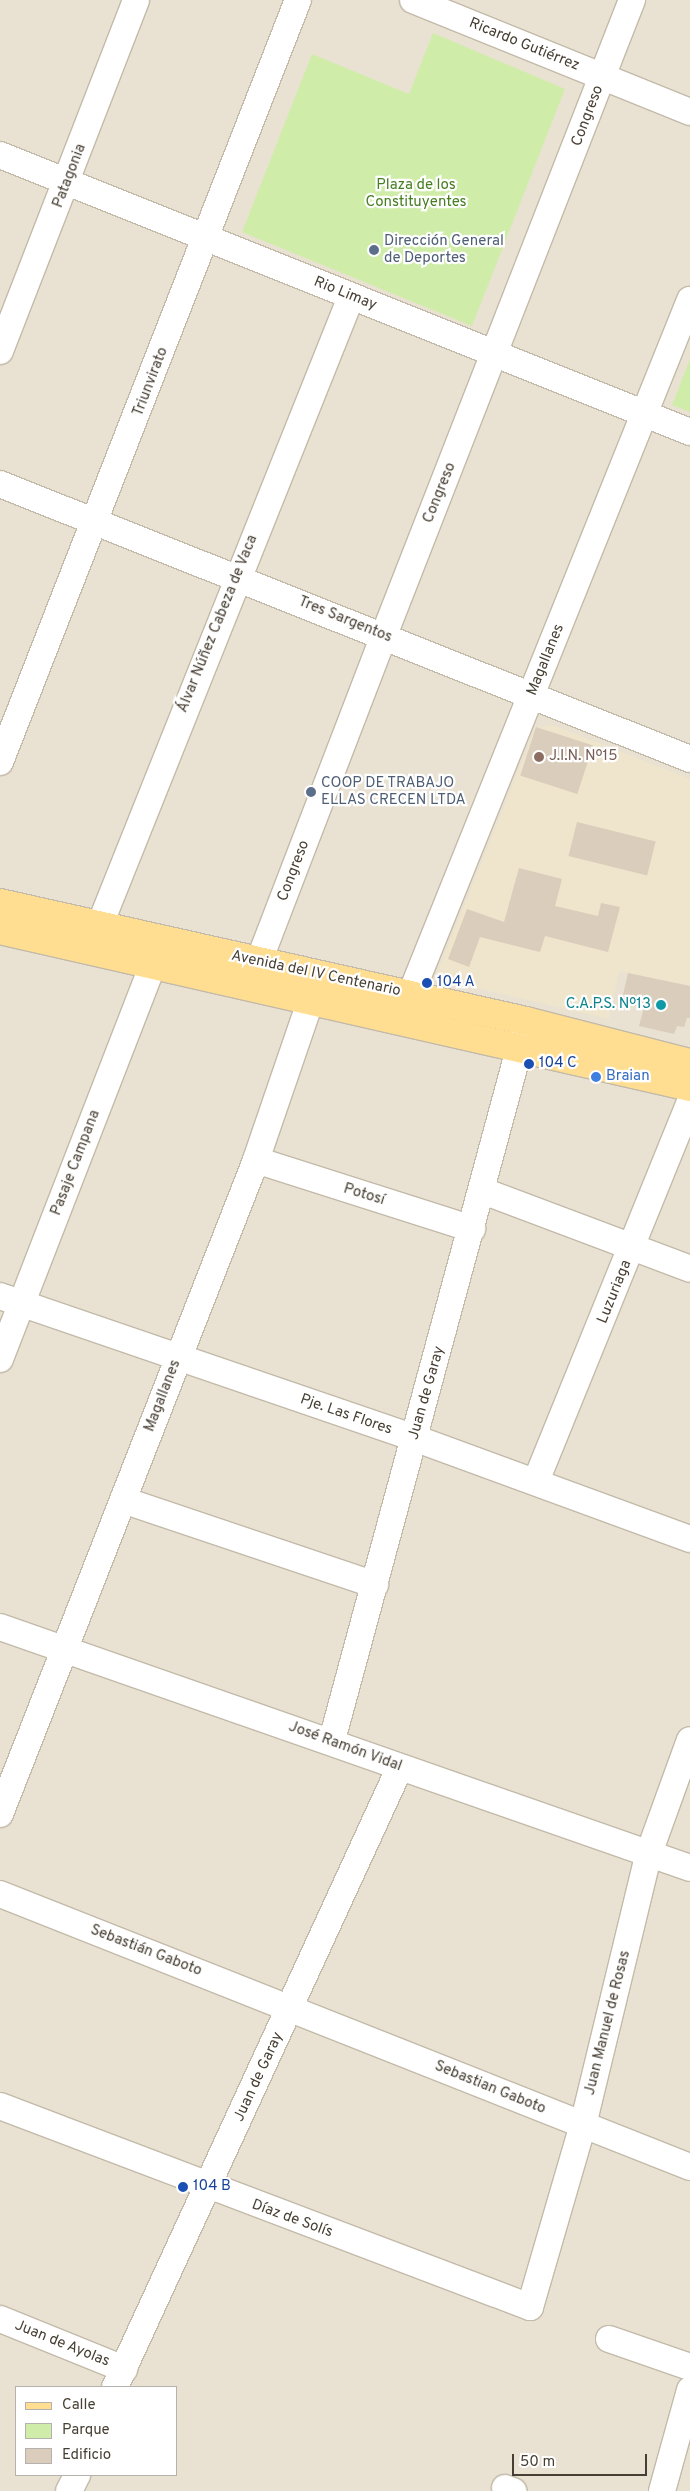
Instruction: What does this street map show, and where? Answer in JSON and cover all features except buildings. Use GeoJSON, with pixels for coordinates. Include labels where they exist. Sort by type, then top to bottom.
{"type":"FeatureCollection","features":[{"type":"Feature","properties":{"kind":"main road","name":"Avenida del IV Centenario"},"geometry":{"type":"LineString","coordinates":[[0,903],[259,962],[316,987],[523,1033],[690,1063]]}},
{"type":"Feature","properties":{"kind":"main road","name":"Avenida del IV Centenario"},"geometry":{"type":"LineString","coordinates":[[0,930],[152,968],[254,988],[316,987]]}},
{"type":"Feature","properties":{"kind":"main road","name":"Avenida del IV Centenario"},"geometry":{"type":"LineString","coordinates":[[523,1033],[690,1087]]}},
{"type":"Feature","properties":{"kind":"street","name":"Patagonia"},"geometry":{"type":"LineString","coordinates":[[0,350],[68,181],[136,0]]}},
{"type":"Feature","properties":{"kind":"street","name":"Triunvirato"},"geometry":{"type":"LineString","coordinates":[[0,762],[97,521],[298,0]]}},
{"type":"Feature","properties":{"kind":"street","name":"Ricardo Gutiérrez"},"geometry":{"type":"LineString","coordinates":[[413,0],[456,8],[603,77],[690,112]]}},
{"type":"Feature","properties":{"kind":"street","name":"Congreso"},"geometry":{"type":"LineString","coordinates":[[254,988],[259,962],[384,635],[496,353],[632,0]]}},
{"type":"Feature","properties":{"kind":"street","name":"Rio Limay"},"geometry":{"type":"LineString","coordinates":[[0,155],[208,236],[351,297],[496,353],[690,432]]}},
{"type":"Feature","properties":{"kind":"street","name":"Álvar Núñez Cabeza de Vaca"},"geometry":{"type":"LineString","coordinates":[[96,955],[99,927],[237,577],[351,297]]}},
{"type":"Feature","properties":{"kind":"street","name":"Magallanes"},"geometry":{"type":"LineString","coordinates":[[406,1007],[690,300]]}},
{"type":"Feature","properties":{"kind":"street","name":"Tres Sargentos"},"geometry":{"type":"LineString","coordinates":[[0,484],[384,635],[690,759]]}},
{"type":"Feature","properties":{"kind":"street","name":"Pasaje Campana"},"geometry":{"type":"LineString","coordinates":[[0,1359],[11,1299],[152,968]]}},
{"type":"Feature","properties":{"kind":"street","name":"Magallanes"},"geometry":{"type":"LineString","coordinates":[[0,1814],[62,1650],[256,1160],[316,987]]}},
{"type":"Feature","properties":{"kind":"street","name":"Juan de Garay"},"geometry":{"type":"LineString","coordinates":[[332,1740],[483,1191],[523,1033]]}},
{"type":"Feature","properties":{"kind":"street","name":"Luzuriaga"},"geometry":{"type":"LineString","coordinates":[[536,1481],[633,1248],[690,1101]]}},
{"type":"Feature","properties":{"kind":"street","name":"Potosí"},"geometry":{"type":"LineString","coordinates":[[256,1160],[472,1229]]}},
{"type":"Feature","properties":{"kind":"street"},"geometry":{"type":"LineString","coordinates":[[483,1191],[690,1270]]}},
{"type":"Feature","properties":{"kind":"street","name":"Pje. Las Flores"},"geometry":{"type":"LineString","coordinates":[[11,1299],[536,1481],[690,1539]]}},
{"type":"Feature","properties":{"kind":"street"},"geometry":{"type":"LineString","coordinates":[[123,1500],[375,1585]]}},
{"type":"Feature","properties":{"kind":"street","name":"José Ramón Vidal"},"geometry":{"type":"LineString","coordinates":[[0,1627],[62,1650],[332,1740],[400,1767],[690,1868]]}},
{"type":"Feature","properties":{"kind":"street","name":"Juan Manuel de Rosas"},"geometry":{"type":"LineString","coordinates":[[530,2307],[583,2125],[649,1854],[690,1740]]}},
{"type":"Feature","properties":{"kind":"street","name":"Juan de Garay"},"geometry":{"type":"LineString","coordinates":[[119,2378],[291,2008],[400,1767]]}},
{"type":"Feature","properties":{"kind":"street","name":"Sebastián Gaboto"},"geometry":{"type":"LineString","coordinates":[[0,1894],[291,2008]]}},
{"type":"Feature","properties":{"kind":"street","name":"Sebastian Gaboto"},"geometry":{"type":"LineString","coordinates":[[291,2008],[690,2167]]}},
{"type":"Feature","properties":{"kind":"street","name":"Díaz de Solís"},"geometry":{"type":"LineString","coordinates":[[0,2106],[208,2187],[530,2307]]}},
{"type":"Feature","properties":{"kind":"street","name":"Juan de Ayolas"},"geometry":{"type":"LineString","coordinates":[[0,2319],[119,2378]]}},
{"type":"Feature","properties":{"kind":"street"},"geometry":{"type":"LineString","coordinates":[[609,2339],[690,2367]]}},
{"type":"Feature","properties":{"kind":"street"},"geometry":{"type":"LineString","coordinates":[[662,2491],[690,2390]]}},
{"type":"Feature","properties":{"kind":"street"},"geometry":{"type":"LineString","coordinates":[[70,2491],[77,2476]]}},
{"type":"Feature","properties":{"kind":"shaded area"},"geometry":{"type":"Polygon","coordinates":[[[0,0],[690,0],[690,2491],[0,2491],[0,0]]]}},
{"type":"Feature","properties":{"kind":"shaded area"},"geometry":{"type":"Polygon","coordinates":[[[553,725],[690,779],[690,986],[619,971],[609,1019],[446,981],[437,973],[536,727],[553,725]]]}},
{"type":"Feature","properties":{"kind":"green space","name":"Plaza de los Constituyentes"},"geometry":{"type":"Polygon","coordinates":[[[433,33],[565,89],[472,326],[242,232],[312,54],[409,94],[433,33]]]}},
{"type":"Feature","properties":{"kind":"green space"},"geometry":{"type":"Polygon","coordinates":[[[690,359],[690,412],[672,405],[690,359]]]}},
{"type":"Feature","properties":{"kind":"place","name":"Dirección General de Deportes"},"geometry":{"type":"Point","coordinates":[374,250]}},
{"type":"Feature","properties":{"kind":"place","name":"J.I.N. Nº15"},"geometry":{"type":"Point","coordinates":[539,757]}},
{"type":"Feature","properties":{"kind":"place","name":"COOP DE TRABAJO ELLAS CRECEN LTDA"},"geometry":{"type":"Point","coordinates":[311,792]}},
{"type":"Feature","properties":{"kind":"place","name":"104 A"},"geometry":{"type":"Point","coordinates":[427,983]}},
{"type":"Feature","properties":{"kind":"place","name":"C.A.P.S. Nº13"},"geometry":{"type":"Point","coordinates":[661,1005]}},
{"type":"Feature","properties":{"kind":"place","name":"104 C"},"geometry":{"type":"Point","coordinates":[529,1064]}},
{"type":"Feature","properties":{"kind":"place","name":"Braian"},"geometry":{"type":"Point","coordinates":[596,1077]}},
{"type":"Feature","properties":{"kind":"place","name":"104 B"},"geometry":{"type":"Point","coordinates":[183,2187]}}]}
